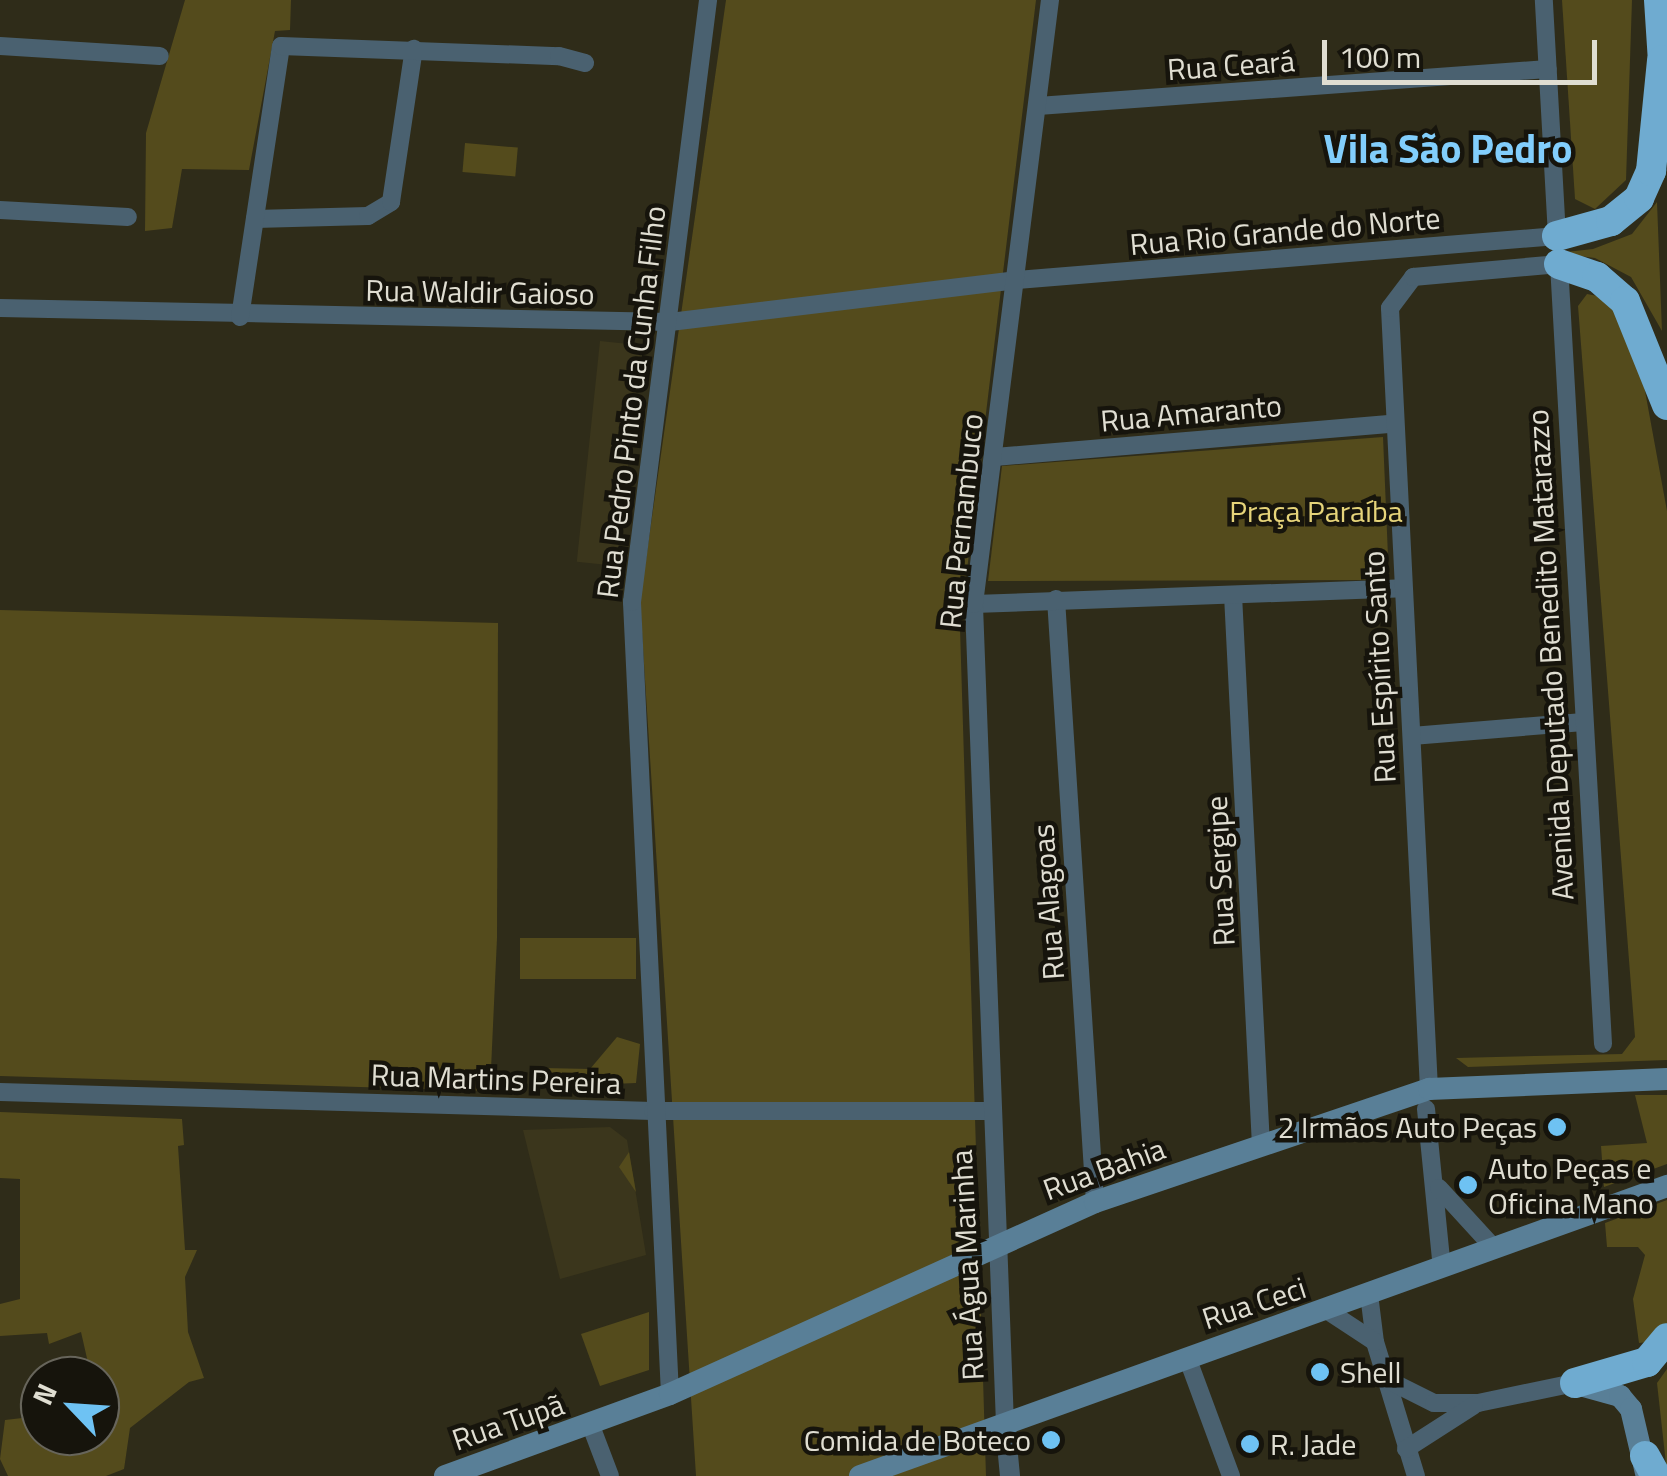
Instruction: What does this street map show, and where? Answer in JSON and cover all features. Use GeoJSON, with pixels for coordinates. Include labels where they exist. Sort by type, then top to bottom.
{"type":"FeatureCollection","features":[{"type":"Feature","properties":{"kind":"highway"},"geometry":{"type":"LineString","coordinates":[[1659,0],[1667,125]]}},
{"type":"Feature","properties":{"kind":"highway"},"geometry":{"type":"LineString","coordinates":[[1662,61],[1651,170],[1638,198],[1611,221],[1558,250],[1625,301],[1645,336],[1667,405]]}},
{"type":"Feature","properties":{"kind":"highway"},"geometry":{"type":"LineString","coordinates":[[1575,1383],[1646,1362],[1667,1338]]}},
{"type":"Feature","properties":{"kind":"main road","name":"Rua Bahia"},"geometry":{"type":"LineString","coordinates":[[591,1426],[670,1394],[994,1242],[1260,1145],[1427,1099],[1667,1079]]}},
{"type":"Feature","properties":{"kind":"main road","name":"Rua Ceci"},"geometry":{"type":"LineString","coordinates":[[860,1476],[1667,1186]]}},
{"type":"Feature","properties":{"kind":"main road"},"geometry":{"type":"LineString","coordinates":[[1575,1383],[1620,1396],[1638,1426],[1649,1469]]}},
{"type":"Feature","properties":{"kind":"main road","name":"Rua Tupã"},"geometry":{"type":"LineString","coordinates":[[445,1476],[591,1426]]}},
{"type":"Feature","properties":{"kind":"street","name":"Rua Pedro Pinto da Cunha Filho"},"geometry":{"type":"LineString","coordinates":[[670,1394],[653,1112],[632,602],[708,0]]}},
{"type":"Feature","properties":{"kind":"street","name":"Rua Pernambuco"},"geometry":{"type":"LineString","coordinates":[[990,1110],[974,604],[1050,0]]}},
{"type":"Feature","properties":{"kind":"street","name":"Avenida Deputado Benedito Matarazzo"},"geometry":{"type":"LineString","coordinates":[[1544,0],[1603,1044]]}},
{"type":"Feature","properties":{"kind":"street"},"geometry":{"type":"LineString","coordinates":[[0,46],[160,56]]}},
{"type":"Feature","properties":{"kind":"street"},"geometry":{"type":"LineString","coordinates":[[240,317],[280,46],[414,49],[585,63]]}},
{"type":"Feature","properties":{"kind":"street"},"geometry":{"type":"LineString","coordinates":[[255,219],[368,216],[391,202],[414,49]]}},
{"type":"Feature","properties":{"kind":"street","name":"Rua Ceará"},"geometry":{"type":"LineString","coordinates":[[1038,106],[1548,69]]}},
{"type":"Feature","properties":{"kind":"street"},"geometry":{"type":"LineString","coordinates":[[0,210],[128,216]]}},
{"type":"Feature","properties":{"kind":"street","name":"Rua Rio Grande do Norte"},"geometry":{"type":"LineString","coordinates":[[1017,280],[1558,250]]}},
{"type":"Feature","properties":{"kind":"street","name":"Rua Espírito Santo"},"geometry":{"type":"LineString","coordinates":[[1442,1268],[1438,1188],[1427,1099],[1412,736],[1392,424],[1390,308],[1398,288],[1413,277],[1558,250]]}},
{"type":"Feature","properties":{"kind":"street","name":"Rua Waldir Gaioso"},"geometry":{"type":"LineString","coordinates":[[0,308],[240,317],[670,322],[1017,280]]}},
{"type":"Feature","properties":{"kind":"street","name":"Rua Amaranto"},"geometry":{"type":"LineString","coordinates":[[995,457],[1392,424]]}},
{"type":"Feature","properties":{"kind":"street"},"geometry":{"type":"LineString","coordinates":[[974,604],[1403,588]]}},
{"type":"Feature","properties":{"kind":"street","name":"Rua Sergipe"},"geometry":{"type":"LineString","coordinates":[[1234,595],[1260,1145]]}},
{"type":"Feature","properties":{"kind":"street","name":"Rua Alagoas"},"geometry":{"type":"LineString","coordinates":[[1056,599],[1095,1202]]}},
{"type":"Feature","properties":{"kind":"street"},"geometry":{"type":"LineString","coordinates":[[1412,736],[1583,722]]}},
{"type":"Feature","properties":{"kind":"street","name":"Rua Martins Pereira"},"geometry":{"type":"LineString","coordinates":[[0,1092],[653,1112],[990,1110]]}},
{"type":"Feature","properties":{"kind":"street","name":"Rua Água Marinha"},"geometry":{"type":"LineString","coordinates":[[990,1110],[994,1242],[1010,1476]]}},
{"type":"Feature","properties":{"kind":"street"},"geometry":{"type":"LineString","coordinates":[[1438,1188],[1494,1248]]}},
{"type":"Feature","properties":{"kind":"street"},"geometry":{"type":"LineString","coordinates":[[1369,1294],[1376,1342],[1416,1476]]}},
{"type":"Feature","properties":{"kind":"street"},"geometry":{"type":"LineString","coordinates":[[1328,1310],[1376,1342]]}},
{"type":"Feature","properties":{"kind":"street"},"geometry":{"type":"LineString","coordinates":[[1187,1357],[1231,1476]]}},
{"type":"Feature","properties":{"kind":"street"},"geometry":{"type":"LineString","coordinates":[[1388,1380],[1434,1403],[1478,1403],[1575,1383]]}},
{"type":"Feature","properties":{"kind":"street"},"geometry":{"type":"LineString","coordinates":[[1406,1448],[1478,1403]]}},
{"type":"Feature","properties":{"kind":"street"},"geometry":{"type":"LineString","coordinates":[[591,1426],[610,1476]]}},
{"type":"Feature","properties":{"kind":"shaded area"},"geometry":{"type":"Polygon","coordinates":[[[600,341],[641,345],[618,566],[577,562],[600,341]]]}},
{"type":"Feature","properties":{"kind":"shaded area"},"geometry":{"type":"Polygon","coordinates":[[[610,1127],[627,1140],[646,1255],[560,1279],[523,1130],[610,1127]]]}},
{"type":"Feature","properties":{"kind":"green space"},"geometry":{"type":"Polygon","coordinates":[[[185,0],[291,0],[290,30],[275,31],[249,170],[182,169],[172,228],[145,231],[146,133],[185,0]]]}},
{"type":"Feature","properties":{"kind":"green space"},"geometry":{"type":"Polygon","coordinates":[[[726,0],[1036,0],[960,628],[986,1476],[696,1476],[640,601],[726,0]]]}},
{"type":"Feature","properties":{"kind":"green space"},"geometry":{"type":"Polygon","coordinates":[[[1562,0],[1632,0],[1626,180],[1595,209],[1575,199],[1562,0]]]}},
{"type":"Feature","properties":{"kind":"green space"},"geometry":{"type":"Polygon","coordinates":[[[465,143],[518,148],[515,177],[462,172],[465,143]]]}},
{"type":"Feature","properties":{"kind":"green space"},"geometry":{"type":"Polygon","coordinates":[[[1657,202],[1662,331],[1631,277],[1595,258],[1557,253],[1593,249],[1632,234],[1657,202]]]}},
{"type":"Feature","properties":{"kind":"green space"},"geometry":{"type":"Polygon","coordinates":[[[1587,294],[1603,297],[1620,319],[1643,380],[1667,511],[1667,1060],[1468,1067],[1456,1058],[1622,1054],[1635,1037],[1578,306],[1587,294]]]}},
{"type":"Feature","properties":{"kind":"green space","name":"Praça Paraíba"},"geometry":{"type":"Polygon","coordinates":[[[1383,437],[1389,580],[988,581],[1002,466],[1383,437]]]}},
{"type":"Feature","properties":{"kind":"green space"},"geometry":{"type":"Polygon","coordinates":[[[0,610],[498,623],[497,938],[490,1091],[0,1076],[0,610]]]}},
{"type":"Feature","properties":{"kind":"green space"},"geometry":{"type":"Polygon","coordinates":[[[520,938],[636,938],[636,979],[520,979],[520,938]]]}},
{"type":"Feature","properties":{"kind":"green space"},"geometry":{"type":"Polygon","coordinates":[[[617,1037],[640,1044],[636,1083],[540,1087],[534,1081],[543,1068],[590,1069],[617,1037]]]}},
{"type":"Feature","properties":{"kind":"green space"},"geometry":{"type":"Polygon","coordinates":[[[1635,1095],[1667,1095],[1667,1164],[1604,1187],[1601,1146],[1647,1143],[1635,1095]]]}},
{"type":"Feature","properties":{"kind":"green space"},"geometry":{"type":"Polygon","coordinates":[[[0,1112],[182,1119],[184,1145],[178,1146],[185,1250],[197,1250],[185,1277],[188,1332],[204,1378],[189,1382],[130,1428],[124,1469],[106,1476],[8,1476],[0,1459],[5,1420],[20,1418],[20,1456],[120,1456],[120,1356],[86,1356],[81,1332],[49,1344],[47,1333],[0,1336],[0,1304],[20,1299],[20,1179],[0,1178],[0,1112]]]}},
{"type":"Feature","properties":{"kind":"green space"},"geometry":{"type":"Polygon","coordinates":[[[629,1152],[636,1192],[619,1167],[629,1152]]]}},
{"type":"Feature","properties":{"kind":"green space"},"geometry":{"type":"Polygon","coordinates":[[[1667,1200],[1667,1328],[1656,1341],[1639,1343],[1633,1299],[1645,1255],[1638,1247],[1607,1247],[1605,1223],[1667,1200]]]}},
{"type":"Feature","properties":{"kind":"green space"},"geometry":{"type":"Polygon","coordinates":[[[649,1312],[649,1370],[600,1386],[581,1334],[649,1312]]]}},
{"type":"Feature","properties":{"kind":"green space"},"geometry":{"type":"Polygon","coordinates":[[[1667,1369],[1667,1473],[1657,1383],[1667,1369]]]}},
{"type":"Feature","properties":{"kind":"place","name":"2 Irmãos Auto Peças"},"geometry":{"type":"Point","coordinates":[1557,1127]}},
{"type":"Feature","properties":{"kind":"place","name":"Auto Peças e Oficina Mano"},"geometry":{"type":"Point","coordinates":[1468,1185]}},
{"type":"Feature","properties":{"kind":"place","name":"Shell"},"geometry":{"type":"Point","coordinates":[1320,1372]}},
{"type":"Feature","properties":{"kind":"place","name":"Comida de Boteco"},"geometry":{"type":"Point","coordinates":[1051,1440]}},
{"type":"Feature","properties":{"kind":"place","name":"R. Jade"},"geometry":{"type":"Point","coordinates":[1250,1444]}},
{"type":"Feature","properties":{"kind":"district","name":"Vila São Pedro"},"geometry":{"type":"Point","coordinates":[1448,149]}}]}
